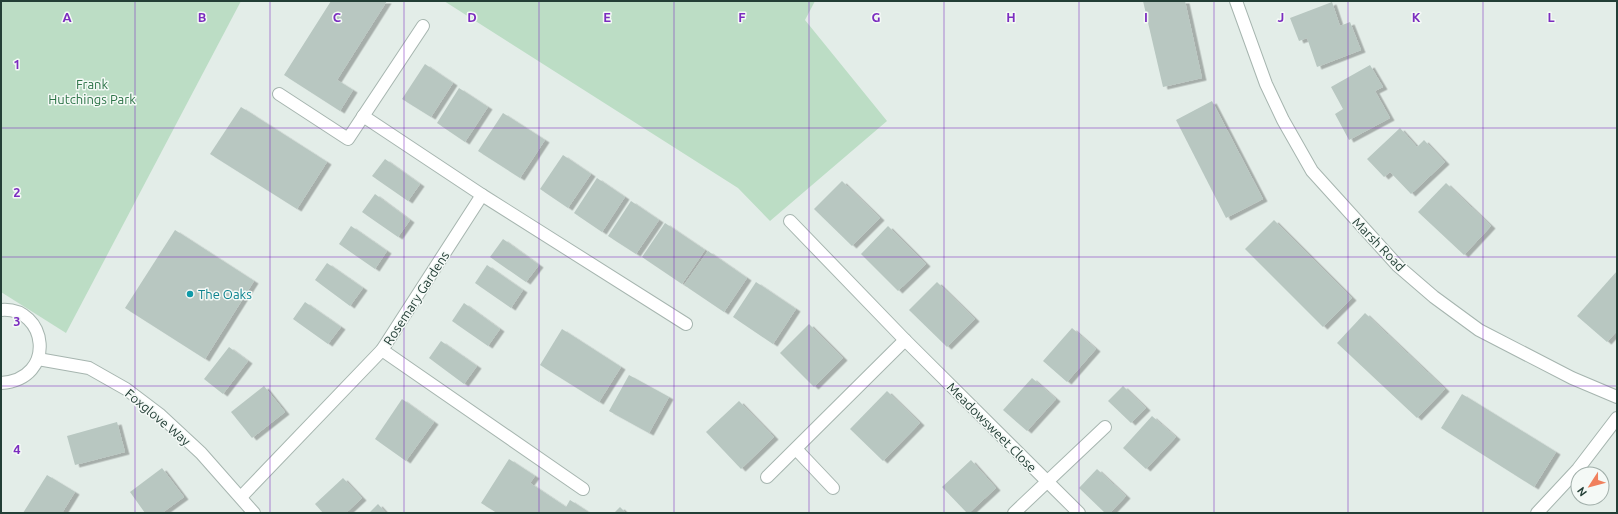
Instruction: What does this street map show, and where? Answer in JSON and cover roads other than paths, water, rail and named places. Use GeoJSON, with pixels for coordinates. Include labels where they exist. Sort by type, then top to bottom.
{"type":"FeatureCollection","features":[{"type":"Feature","properties":{"kind":"street","name":"Marsh Road"},"geometry":{"type":"LineString","coordinates":[[1236,1],[1266,84],[1283,120],[1312,171],[1398,266],[1434,297],[1478,330],[1565,374],[1617,397]]}},
{"type":"Feature","properties":{"kind":"street"},"geometry":{"type":"LineString","coordinates":[[279,94],[348,139],[423,26]]}},
{"type":"Feature","properties":{"kind":"street"},"geometry":{"type":"LineString","coordinates":[[363,116],[482,195],[686,324]]}},
{"type":"Feature","properties":{"kind":"street","name":"Rosemary Gardens"},"geometry":{"type":"LineString","coordinates":[[241,497],[382,350],[482,195]]}},
{"type":"Feature","properties":{"kind":"street","name":"Meadowsweet Close"},"geometry":{"type":"LineString","coordinates":[[790,221],[905,340],[1079,513]]}},
{"type":"Feature","properties":{"kind":"street"},"geometry":{"type":"LineString","coordinates":[[1,310],[17,312],[27,319],[34,326],[38,334],[40,346],[38,359],[32,370],[24,377],[13,382],[1,383],[1,389]]}},
{"type":"Feature","properties":{"kind":"street"},"geometry":{"type":"LineString","coordinates":[[767,477],[905,340]]}},
{"type":"Feature","properties":{"kind":"street"},"geometry":{"type":"LineString","coordinates":[[382,350],[583,489]]}},
{"type":"Feature","properties":{"kind":"street","name":"Foxglove Way"},"geometry":{"type":"LineString","coordinates":[[38,359],[89,368],[126,389],[159,414],[201,454],[254,513]]}},
{"type":"Feature","properties":{"kind":"street"},"geometry":{"type":"LineString","coordinates":[[1537,513],[1578,469],[1617,418]]}},
{"type":"Feature","properties":{"kind":"street"},"geometry":{"type":"LineString","coordinates":[[1014,513],[1105,428]]}},
{"type":"Feature","properties":{"kind":"street"},"geometry":{"type":"LineString","coordinates":[[796,449],[833,488]]}},
{"type":"Feature","properties":{"kind":"place","name":"The Oaks"},"geometry":{"type":"Point","coordinates":[190,294]}},
{"type":"Feature","properties":{"kind":"park label","name":"Frank Hutchings Park"},"geometry":{"type":"Point","coordinates":[92,92]}}]}
